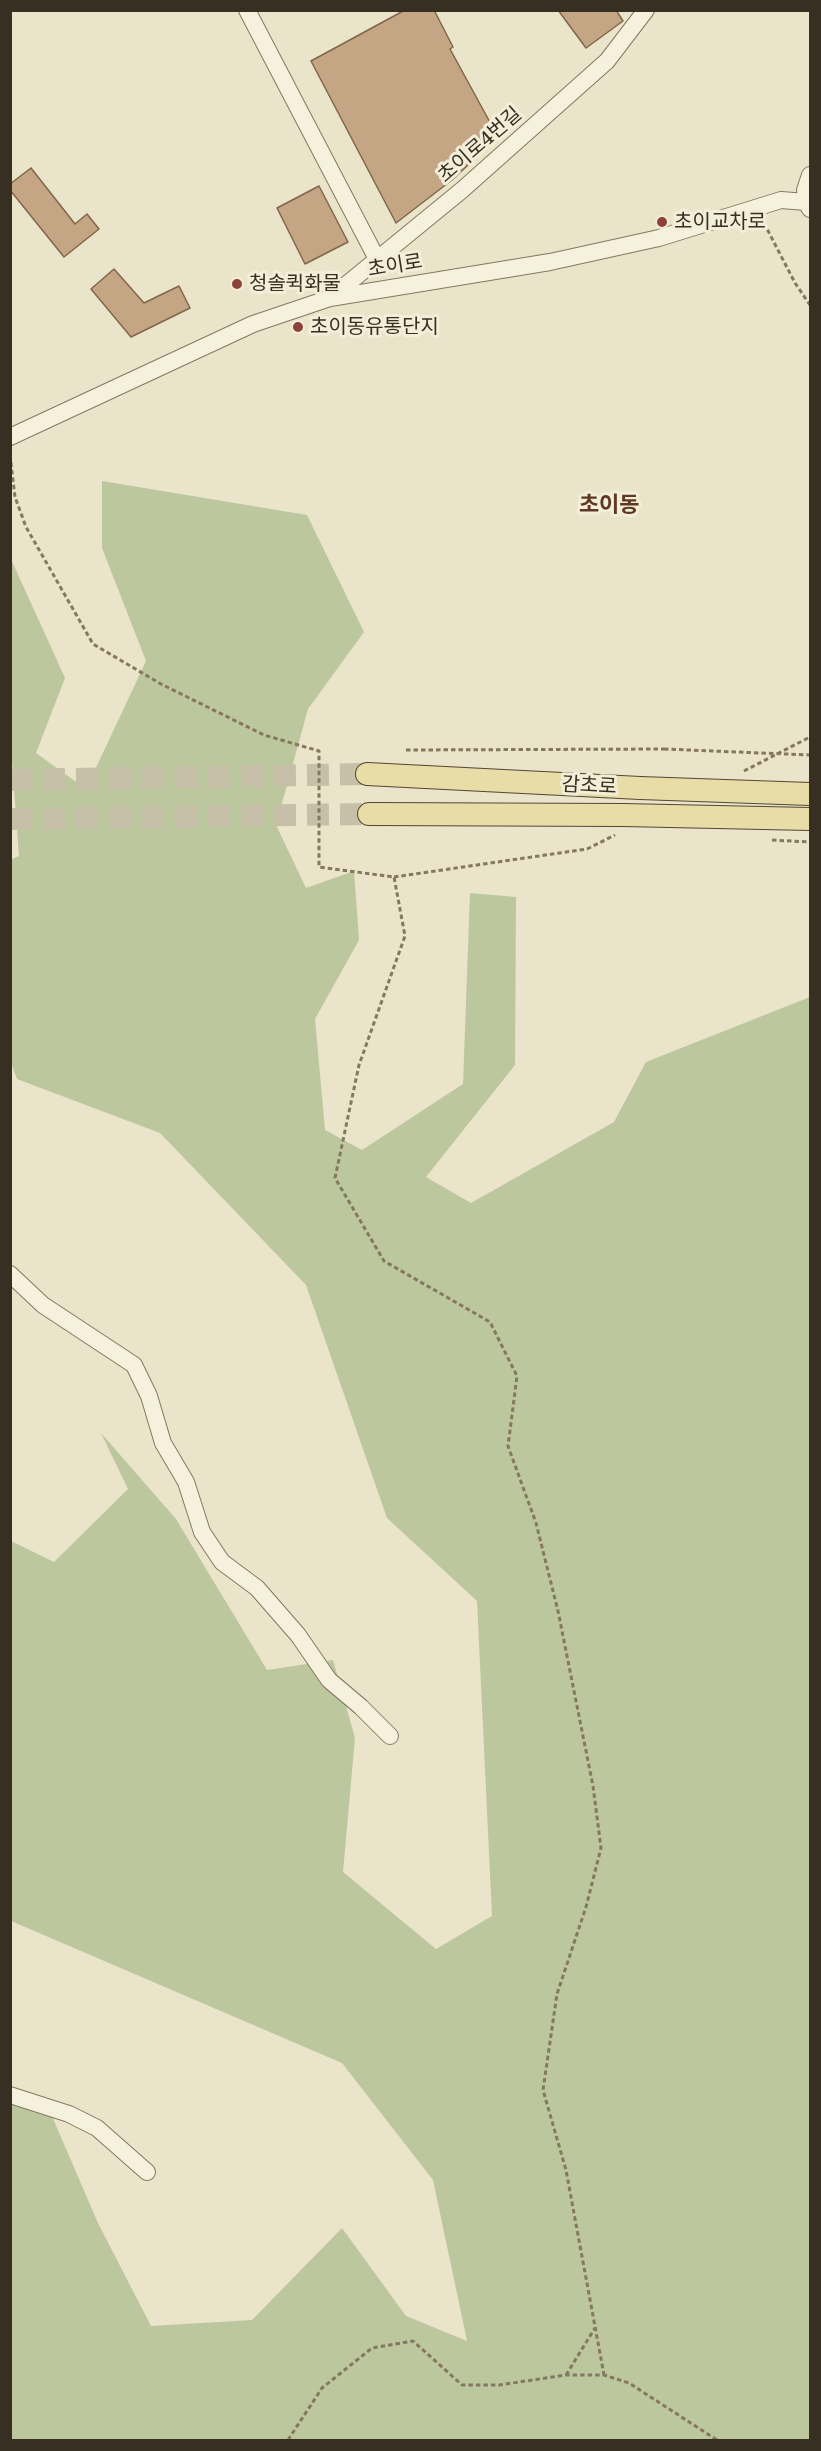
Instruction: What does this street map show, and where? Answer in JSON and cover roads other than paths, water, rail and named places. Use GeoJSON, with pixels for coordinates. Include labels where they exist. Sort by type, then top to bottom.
{"type":"FeatureCollection","features":[{"type":"Feature","properties":{"kind":"main road","name":"감초로"},"geometry":{"type":"LineString","coordinates":[[368,774],[810,794]]}},
{"type":"Feature","properties":{"kind":"main road","name":"감초로"},"geometry":{"type":"LineString","coordinates":[[369,814],[623,815],[810,819]]}},
{"type":"Feature","properties":{"kind":"street"},"geometry":{"type":"LineString","coordinates":[[247,10],[377,259]]}},
{"type":"Feature","properties":{"kind":"street","name":"초이로4번길"},"geometry":{"type":"LineString","coordinates":[[330,298],[462,190],[607,61],[646,10]]}},
{"type":"Feature","properties":{"kind":"street"},"geometry":{"type":"LineString","coordinates":[[808,206],[805,190],[810,174]]}},
{"type":"Feature","properties":{"kind":"street","name":"초이로"},"geometry":{"type":"LineString","coordinates":[[10,437],[253,324],[330,298],[495,272],[622,247],[659,238],[781,200],[808,206]]}},
{"type":"Feature","properties":{"kind":"street"},"geometry":{"type":"LineString","coordinates":[[10,1274],[43,1305],[134,1365],[149,1396],[163,1443],[186,1482],[202,1532],[222,1562],[257,1588],[298,1635],[329,1680],[390,1736]]}},
{"type":"Feature","properties":{"kind":"street"},"geometry":{"type":"LineString","coordinates":[[10,2095],[69,2114],[97,2128],[147,2172]]}},
{"type":"Feature","properties":{"kind":"tunnel"},"geometry":{"type":"LineString","coordinates":[[10,780],[367,774]]}},
{"type":"Feature","properties":{"kind":"tunnel"},"geometry":{"type":"LineString","coordinates":[[10,819],[369,814]]}},
{"type":"Feature","properties":{"kind":"place","name":"초이교차로"},"geometry":{"type":"Point","coordinates":[662,222]}},
{"type":"Feature","properties":{"kind":"place","name":"청솔퀵화물"},"geometry":{"type":"Point","coordinates":[237,284]}},
{"type":"Feature","properties":{"kind":"place","name":"초이동유통단지"},"geometry":{"type":"Point","coordinates":[298,327]}},
{"type":"Feature","properties":{"kind":"district","name":"초이동"},"geometry":{"type":"Point","coordinates":[609,506]}}]}
